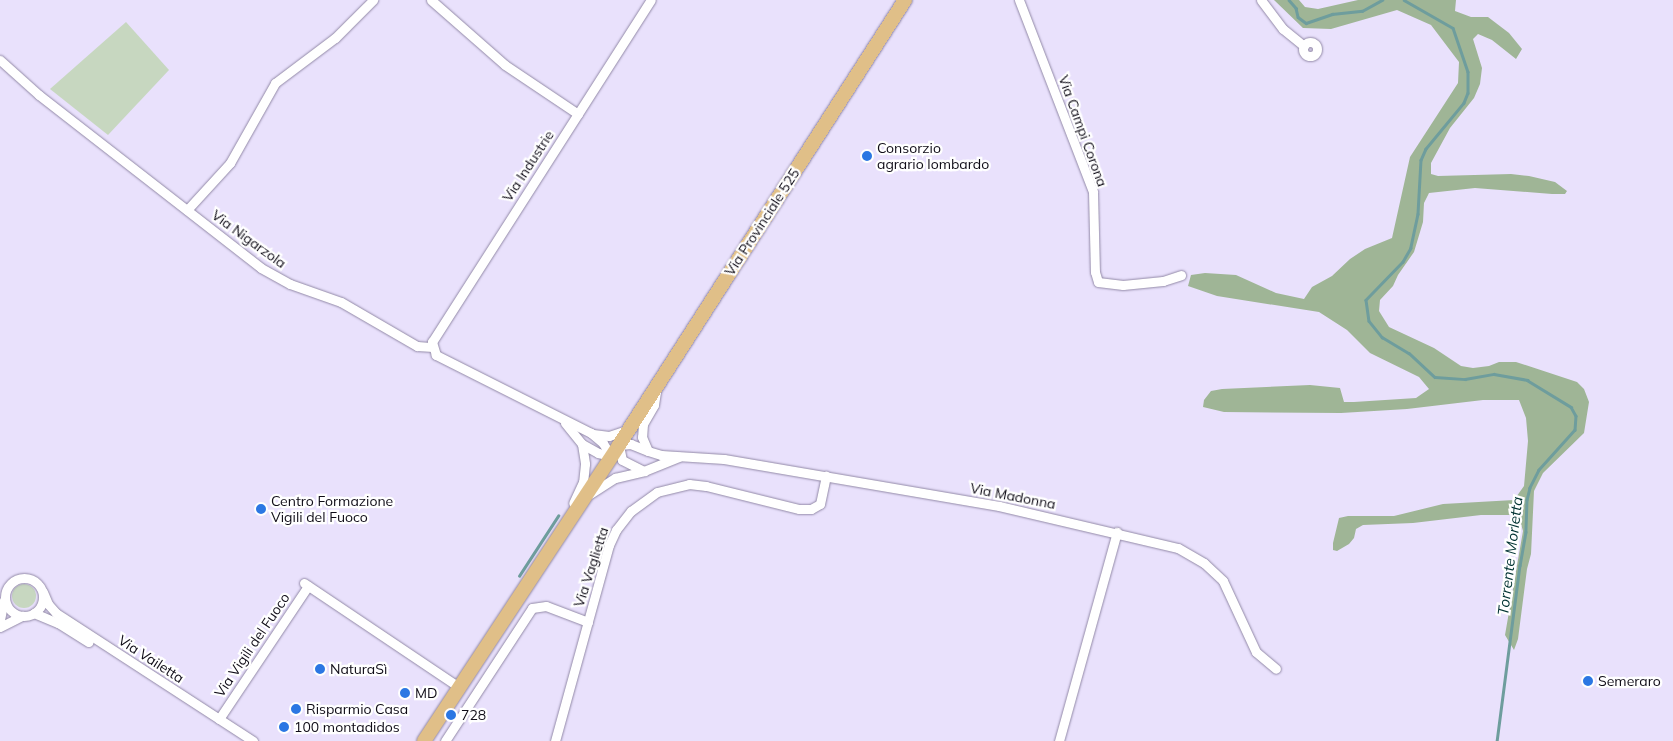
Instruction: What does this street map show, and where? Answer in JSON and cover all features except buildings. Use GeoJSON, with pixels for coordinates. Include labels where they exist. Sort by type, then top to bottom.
{"type":"FeatureCollection","features":[{"type":"Feature","properties":{"kind":"main road","name":"Via Provinciale 525"},"geometry":{"type":"LineString","coordinates":[[424,741],[615,451],[905,0]]}},
{"type":"Feature","properties":{"kind":"street"},"geometry":{"type":"LineString","coordinates":[[187,210],[230,163],[275,83],[335,38],[373,0]]}},
{"type":"Feature","properties":{"kind":"street"},"geometry":{"type":"LineString","coordinates":[[431,0],[498,59],[578,114]]}},
{"type":"Feature","properties":{"kind":"street","name":"Via Industrie"},"geometry":{"type":"LineString","coordinates":[[433,347],[434,337],[651,0]]}},
{"type":"Feature","properties":{"kind":"street","name":"Via Campi Corona"},"geometry":{"type":"LineString","coordinates":[[1019,0],[1093,192],[1095,272],[1098,282],[1131,284],[1162,281],[1181,275]]}},
{"type":"Feature","properties":{"kind":"street"},"geometry":{"type":"LineString","coordinates":[[1261,0],[1283,29],[1304,46]]}},
{"type":"Feature","properties":{"kind":"street","name":"Via Nigarzola"},"geometry":{"type":"LineString","coordinates":[[0,60],[39,95],[270,274],[290,284],[341,302],[417,346],[433,347],[436,355],[591,433],[615,451]]}},
{"type":"Feature","properties":{"kind":"street"},"geometry":{"type":"LineString","coordinates":[[648,451],[642,440],[642,430],[654,405],[657,386]]}},
{"type":"Feature","properties":{"kind":"street","name":"Via Nigarzola"},"geometry":{"type":"LineString","coordinates":[[563,420],[582,444],[598,453],[615,451]]}},
{"type":"Feature","properties":{"kind":"street","name":"Via Nigarzola"},"geometry":{"type":"LineString","coordinates":[[591,433],[609,436],[629,429]]}},
{"type":"Feature","properties":{"kind":"street"},"geometry":{"type":"LineString","coordinates":[[567,522],[585,476],[582,444]]}},
{"type":"Feature","properties":{"kind":"street","name":"Via Madonna"},"geometry":{"type":"LineString","coordinates":[[615,451],[631,444],[665,456],[712,458],[826,476],[999,506],[1117,532],[1178,548],[1193,555],[1214,570],[1230,594],[1256,652],[1276,669]]}},
{"type":"Feature","properties":{"kind":"street"},"geometry":{"type":"LineString","coordinates":[[615,451],[622,460],[644,471]]}},
{"type":"Feature","properties":{"kind":"street","name":"Via Madonna"},"geometry":{"type":"LineString","coordinates":[[579,504],[608,481],[623,475],[644,471],[682,456]]}},
{"type":"Feature","properties":{"kind":"street","name":"Via Vaglietta"},"geometry":{"type":"LineString","coordinates":[[554,741],[614,532],[631,511],[649,496],[674,487],[699,485],[799,509],[811,509],[820,504],[826,476]]}},
{"type":"Feature","properties":{"kind":"street"},"geometry":{"type":"LineString","coordinates":[[1059,741],[1117,532]]}},
{"type":"Feature","properties":{"kind":"street"},"geometry":{"type":"LineString","coordinates":[[0,620],[4,595],[10,583],[22,577],[35,580],[43,592],[42,604],[34,613],[22,616],[0,627]]}},
{"type":"Feature","properties":{"kind":"street","name":"Via Vigili del Fuoco"},"geometry":{"type":"LineString","coordinates":[[219,719],[306,585],[459,686]]}},
{"type":"Feature","properties":{"kind":"street","name":"Via Vailetta"},"geometry":{"type":"LineString","coordinates":[[43,592],[48,604],[56,613],[253,741]]}},
{"type":"Feature","properties":{"kind":"street"},"geometry":{"type":"LineString","coordinates":[[4,595],[7,606],[16,614],[22,616]]}},
{"type":"Feature","properties":{"kind":"street"},"geometry":{"type":"LineString","coordinates":[[445,741],[532,608],[546,606],[588,622]]}},
{"type":"Feature","properties":{"kind":"street","name":"Via Vailetta"},"geometry":{"type":"LineString","coordinates":[[34,613],[62,624],[242,741]]}},
{"type":"Feature","properties":{"kind":"green space"},"geometry":{"type":"Polygon","coordinates":[[[1274,0],[1299,0],[1305,7],[1318,9],[1358,0],[1456,0],[1455,11],[1471,17],[1488,17],[1509,33],[1522,49],[1516,59],[1492,40],[1478,34],[1473,39],[1482,68],[1480,84],[1474,98],[1450,128],[1431,163],[1431,174],[1438,176],[1511,174],[1529,176],[1555,182],[1567,191],[1565,194],[1552,194],[1475,188],[1429,193],[1424,203],[1423,222],[1414,252],[1398,275],[1393,286],[1380,300],[1379,311],[1389,327],[1434,348],[1461,366],[1473,368],[1489,366],[1499,362],[1516,362],[1577,382],[1584,389],[1589,402],[1584,433],[1543,473],[1534,491],[1531,554],[1527,569],[1518,639],[1514,650],[1505,635],[1523,531],[1519,517],[1513,515],[1481,515],[1413,523],[1363,525],[1356,529],[1354,538],[1349,544],[1337,551],[1333,550],[1333,543],[1339,518],[1348,516],[1394,516],[1443,504],[1514,500],[1524,486],[1528,441],[1526,418],[1519,400],[1483,400],[1407,409],[1341,413],[1224,412],[1203,407],[1204,400],[1211,391],[1222,389],[1310,385],[1340,388],[1344,402],[1354,402],[1416,398],[1429,389],[1419,377],[1370,353],[1347,330],[1319,312],[1217,296],[1188,286],[1191,275],[1205,273],[1236,275],[1276,293],[1304,299],[1312,287],[1332,276],[1350,259],[1365,249],[1392,238],[1410,157],[1458,83],[1459,62],[1431,25],[1397,10],[1331,29],[1303,28],[1274,0]]]}},
{"type":"Feature","properties":{"kind":"green space"},"geometry":{"type":"Polygon","coordinates":[[[126,22],[169,70],[108,135],[50,89],[126,22]]]}},
{"type":"Feature","properties":{"kind":"green space"},"geometry":{"type":"Polygon","coordinates":[[[24,584],[32,588],[36,596],[32,604],[24,608],[16,604],[12,596],[16,588],[24,584]]]}},
{"type":"Feature","properties":{"kind":"waterway","name":"Torrente Morletta"},"geometry":{"type":"LineString","coordinates":[[1289,0],[1296,8],[1298,17],[1306,23],[1332,14],[1362,11],[1382,0]]}},
{"type":"Feature","properties":{"kind":"waterway","name":"Torrente Morletta"},"geometry":{"type":"LineString","coordinates":[[1404,0],[1453,28],[1468,72],[1468,93],[1464,103],[1426,149],[1421,160],[1418,214],[1411,248],[1403,262],[1366,300],[1369,321],[1382,337],[1409,353],[1435,377],[1465,379],[1494,374],[1527,380],[1571,407],[1576,416],[1575,430],[1539,470],[1530,488],[1527,500],[1526,532],[1497,741]]}},
{"type":"Feature","properties":{"kind":"waterway"},"geometry":{"type":"LineString","coordinates":[[519,576],[558,516]]}},
{"type":"Feature","properties":{"kind":"place","name":"Consorzio agrario lombardo"},"geometry":{"type":"Point","coordinates":[867,156]}},
{"type":"Feature","properties":{"kind":"place","name":"Centro Formazione Vigili del Fuoco"},"geometry":{"type":"Point","coordinates":[261,509]}},
{"type":"Feature","properties":{"kind":"place","name":"NaturaSì"},"geometry":{"type":"Point","coordinates":[320,669]}},
{"type":"Feature","properties":{"kind":"place","name":"Semeraro"},"geometry":{"type":"Point","coordinates":[1588,681]}},
{"type":"Feature","properties":{"kind":"place","name":"MD"},"geometry":{"type":"Point","coordinates":[405,693]}},
{"type":"Feature","properties":{"kind":"place","name":"Risparmio Casa"},"geometry":{"type":"Point","coordinates":[296,709]}},
{"type":"Feature","properties":{"kind":"place","name":"728"},"geometry":{"type":"Point","coordinates":[451,715]}},
{"type":"Feature","properties":{"kind":"place","name":"100 montadidos"},"geometry":{"type":"Point","coordinates":[284,727]}}]}
